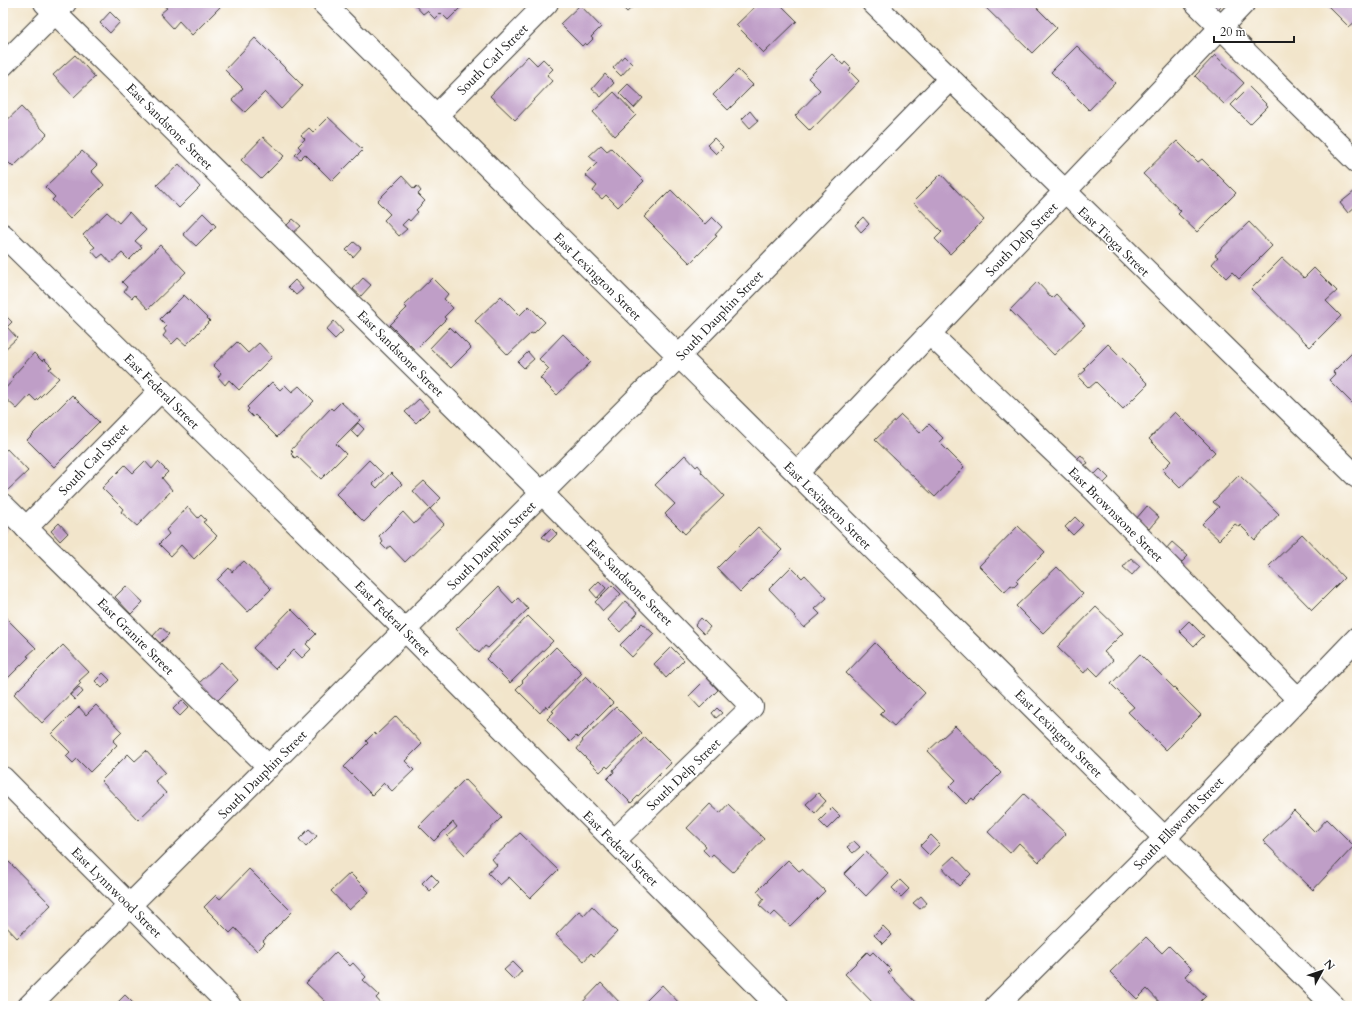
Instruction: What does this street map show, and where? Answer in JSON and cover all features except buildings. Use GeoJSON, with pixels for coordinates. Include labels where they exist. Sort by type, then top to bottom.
{"type":"FeatureCollection","features":[{"type":"Feature","properties":{"kind":"street","name":"East Lexington Street"},"geometry":{"type":"LineString","coordinates":[[323,3],[1334,1006]]}},
{"type":"Feature","properties":{"kind":"street","name":"South Carl Street"},"geometry":{"type":"LineString","coordinates":[[436,116],[547,3]]}},
{"type":"Feature","properties":{"kind":"street","name":"East Tioga Street"},"geometry":{"type":"LineString","coordinates":[[873,3],[949,80],[1357,477]]}},
{"type":"Feature","properties":{"kind":"street"},"geometry":{"type":"LineString","coordinates":[[1196,3],[1357,162]]}},
{"type":"Feature","properties":{"kind":"street","name":"South Delp Street"},"geometry":{"type":"LineString","coordinates":[[797,473],[1065,193],[1244,3]]}},
{"type":"Feature","properties":{"kind":"street"},"geometry":{"type":"LineString","coordinates":[[3,65],[55,6]]}},
{"type":"Feature","properties":{"kind":"street","name":"East Sandstone Street"},"geometry":{"type":"LineString","coordinates":[[55,6],[542,493],[752,707]]}},
{"type":"Feature","properties":{"kind":"street","name":"South Dauphin Street"},"geometry":{"type":"LineString","coordinates":[[29,1006],[679,356],[949,80]]}},
{"type":"Feature","properties":{"kind":"street","name":"East Federal Street"},"geometry":{"type":"LineString","coordinates":[[3,235],[405,630],[778,1006]]}},
{"type":"Feature","properties":{"kind":"street","name":"East Brownstone Street"},"geometry":{"type":"LineString","coordinates":[[930,334],[1094,491],[1298,699]]}},
{"type":"Feature","properties":{"kind":"street","name":"South Carl Street"},"geometry":{"type":"LineString","coordinates":[[26,528],[161,390]]}},
{"type":"Feature","properties":{"kind":"street","name":"East Granite Street"},"geometry":{"type":"LineString","coordinates":[[3,505],[269,767]]}},
{"type":"Feature","properties":{"kind":"street","name":"South Ellsworth Street"},"geometry":{"type":"LineString","coordinates":[[996,1006],[1165,838],[1357,638]]}},
{"type":"Feature","properties":{"kind":"street","name":"South Delp Street"},"geometry":{"type":"LineString","coordinates":[[614,841],[752,707]]}},
{"type":"Feature","properties":{"kind":"street","name":"East Lynnwood Street"},"geometry":{"type":"LineString","coordinates":[[3,778],[230,1006]]}}]}
